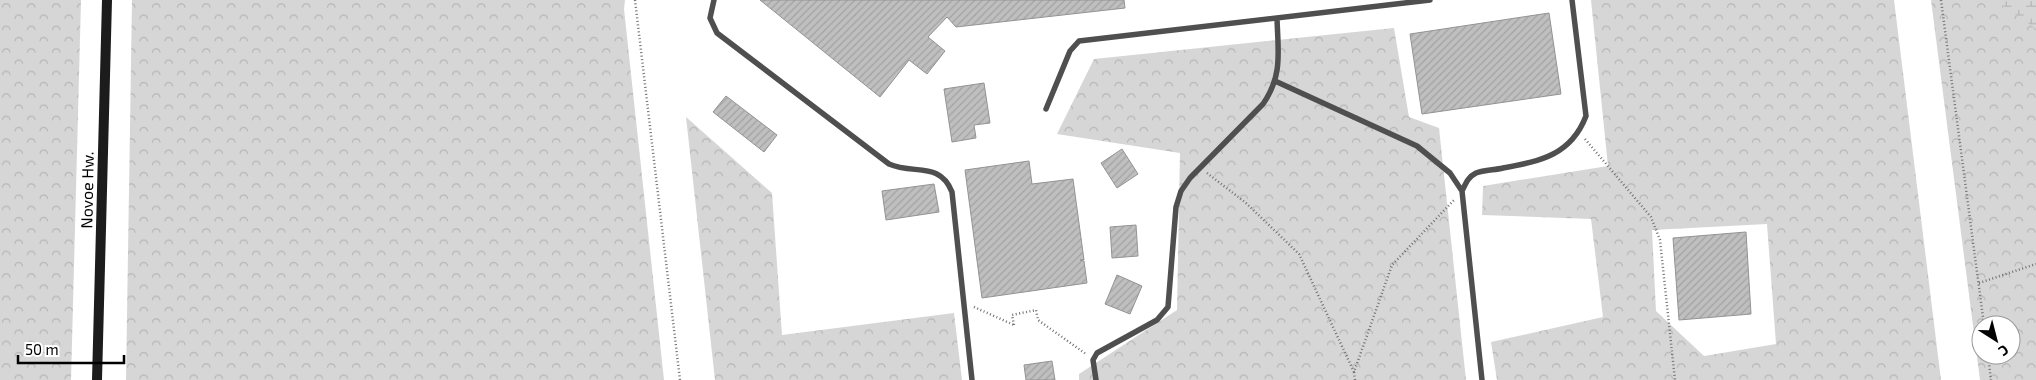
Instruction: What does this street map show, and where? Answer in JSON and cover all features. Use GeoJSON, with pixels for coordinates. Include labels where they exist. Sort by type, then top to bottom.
{"type":"FeatureCollection","features":[{"type":"Feature","properties":{"kind":"main road","name":"Novoe Hw."},"geometry":{"type":"LineString","coordinates":[[97,380],[107,0]]}},
{"type":"Feature","properties":{"kind":"lane"},"geometry":{"type":"LineString","coordinates":[[714,0],[710,18],[718,33],[725,39],[889,164],[900,169],[930,171],[948,180],[952,192],[972,380]]}},
{"type":"Feature","properties":{"kind":"lane"},"geometry":{"type":"LineString","coordinates":[[1046,109],[1070,50],[1079,41],[1430,0]]}},
{"type":"Feature","properties":{"kind":"lane"},"geometry":{"type":"LineString","coordinates":[[1462,190],[1468,179],[1477,173],[1541,161],[1566,146],[1580,132],[1586,116],[1572,0]]}},
{"type":"Feature","properties":{"kind":"lane"},"geometry":{"type":"LineString","coordinates":[[1096,380],[1093,360],[1103,348],[1157,320],[1168,307],[1176,207],[1181,191],[1200,168],[1263,104],[1275,81],[1279,63],[1277,18]]}},
{"type":"Feature","properties":{"kind":"lane"},"geometry":{"type":"LineString","coordinates":[[1275,81],[1417,146],[1450,173],[1462,190],[1482,380]]}},
{"type":"Feature","properties":{"kind":"path"},"geometry":{"type":"LineString","coordinates":[[635,0],[680,380]]}},
{"type":"Feature","properties":{"kind":"path"},"geometry":{"type":"LineString","coordinates":[[1941,0],[1983,315]]}},
{"type":"Feature","properties":{"kind":"path"},"geometry":{"type":"LineString","coordinates":[[1580,132],[1651,217],[1660,240],[1675,380]]}},
{"type":"Feature","properties":{"kind":"path"},"geometry":{"type":"LineString","coordinates":[[1200,168],[1246,203],[1299,254],[1354,372],[1355,380]]}},
{"type":"Feature","properties":{"kind":"path"},"geometry":{"type":"LineString","coordinates":[[1354,372],[1392,265],[1462,190]]}},
{"type":"Feature","properties":{"kind":"path"},"geometry":{"type":"LineString","coordinates":[[1980,283],[2036,264]]}},
{"type":"Feature","properties":{"kind":"path"},"geometry":{"type":"LineString","coordinates":[[964,302],[1014,325],[1012,315],[1036,310],[1038,320],[1093,360]]}},
{"type":"Feature","properties":{"kind":"path"},"geometry":{"type":"LineString","coordinates":[[1989,365],[1991,380]]}},
{"type":"Feature","properties":{"kind":"green space"},"geometry":{"type":"Polygon","coordinates":[[[0,0],[81,0],[71,380],[0,380],[0,0]]]}},
{"type":"Feature","properties":{"kind":"green space"},"geometry":{"type":"Polygon","coordinates":[[[132,0],[625,0],[624,9],[664,380],[126,380],[132,0]]]}},
{"type":"Feature","properties":{"kind":"green space"},"geometry":{"type":"Polygon","coordinates":[[[1591,0],[1894,0],[1941,380],[1497,380],[1491,342],[1603,317],[1591,219],[1482,215],[1483,186],[1608,166],[1591,0]],[[1767,224],[1652,230],[1656,311],[1704,356],[1776,344],[1767,224]]]}},
{"type":"Feature","properties":{"kind":"green space"},"geometry":{"type":"Polygon","coordinates":[[[1931,0],[2036,0],[2036,380],[1980,380],[1978,365],[2021,365],[2021,315],[1972,315],[1931,0]]]}},
{"type":"Feature","properties":{"kind":"green space"},"geometry":{"type":"Polygon","coordinates":[[[1995,0],[2036,0],[2036,29],[1995,0]]]}},
{"type":"Feature","properties":{"kind":"green space"},"geometry":{"type":"Polygon","coordinates":[[[1394,28],[1409,117],[1439,128],[1466,380],[1079,380],[1079,374],[1177,310],[1180,153],[1057,134],[1094,59],[1394,28]]]}},
{"type":"Feature","properties":{"kind":"green space"},"geometry":{"type":"Polygon","coordinates":[[[686,117],[772,193],[782,335],[954,313],[962,380],[715,380],[686,117]]]}},
{"type":"Feature","properties":{"kind":"building"},"geometry":{"type":"Polygon","coordinates":[[[760,0],[1124,0],[1125,8],[956,27],[947,17],[928,37],[945,51],[927,74],[909,60],[880,97],[760,0]]]}},
{"type":"Feature","properties":{"kind":"building"},"geometry":{"type":"Polygon","coordinates":[[[1549,13],[1561,94],[1422,114],[1410,34],[1549,13]]]}},
{"type":"Feature","properties":{"kind":"building"},"geometry":{"type":"Polygon","coordinates":[[[984,83],[990,123],[974,125],[976,138],[952,142],[944,89],[984,83]]]}},
{"type":"Feature","properties":{"kind":"building"},"geometry":{"type":"Polygon","coordinates":[[[726,96],[777,135],[764,152],[713,112],[726,96]]]}},
{"type":"Feature","properties":{"kind":"building"},"geometry":{"type":"Polygon","coordinates":[[[1122,149],[1138,174],[1117,188],[1101,163],[1122,149]]]}},
{"type":"Feature","properties":{"kind":"building"},"geometry":{"type":"Polygon","coordinates":[[[1029,161],[1032,184],[1073,179],[1084,260],[1080,260],[1084,261],[1087,283],[982,298],[965,170],[1029,161]]]}},
{"type":"Feature","properties":{"kind":"building"},"geometry":{"type":"Polygon","coordinates":[[[934,184],[939,212],[886,220],[882,191],[934,184]]]}},
{"type":"Feature","properties":{"kind":"building"},"geometry":{"type":"Polygon","coordinates":[[[1136,225],[1138,256],[1112,258],[1110,227],[1136,225]]]}},
{"type":"Feature","properties":{"kind":"building"},"geometry":{"type":"Polygon","coordinates":[[[1746,232],[1751,314],[1679,320],[1673,238],[1746,232]]]}},
{"type":"Feature","properties":{"kind":"building"},"geometry":{"type":"Polygon","coordinates":[[[1117,275],[1142,286],[1130,314],[1105,304],[1117,275]]]}},
{"type":"Feature","properties":{"kind":"building"},"geometry":{"type":"Polygon","coordinates":[[[1052,361],[1055,380],[1026,380],[1024,365],[1052,361]]]}}]}
